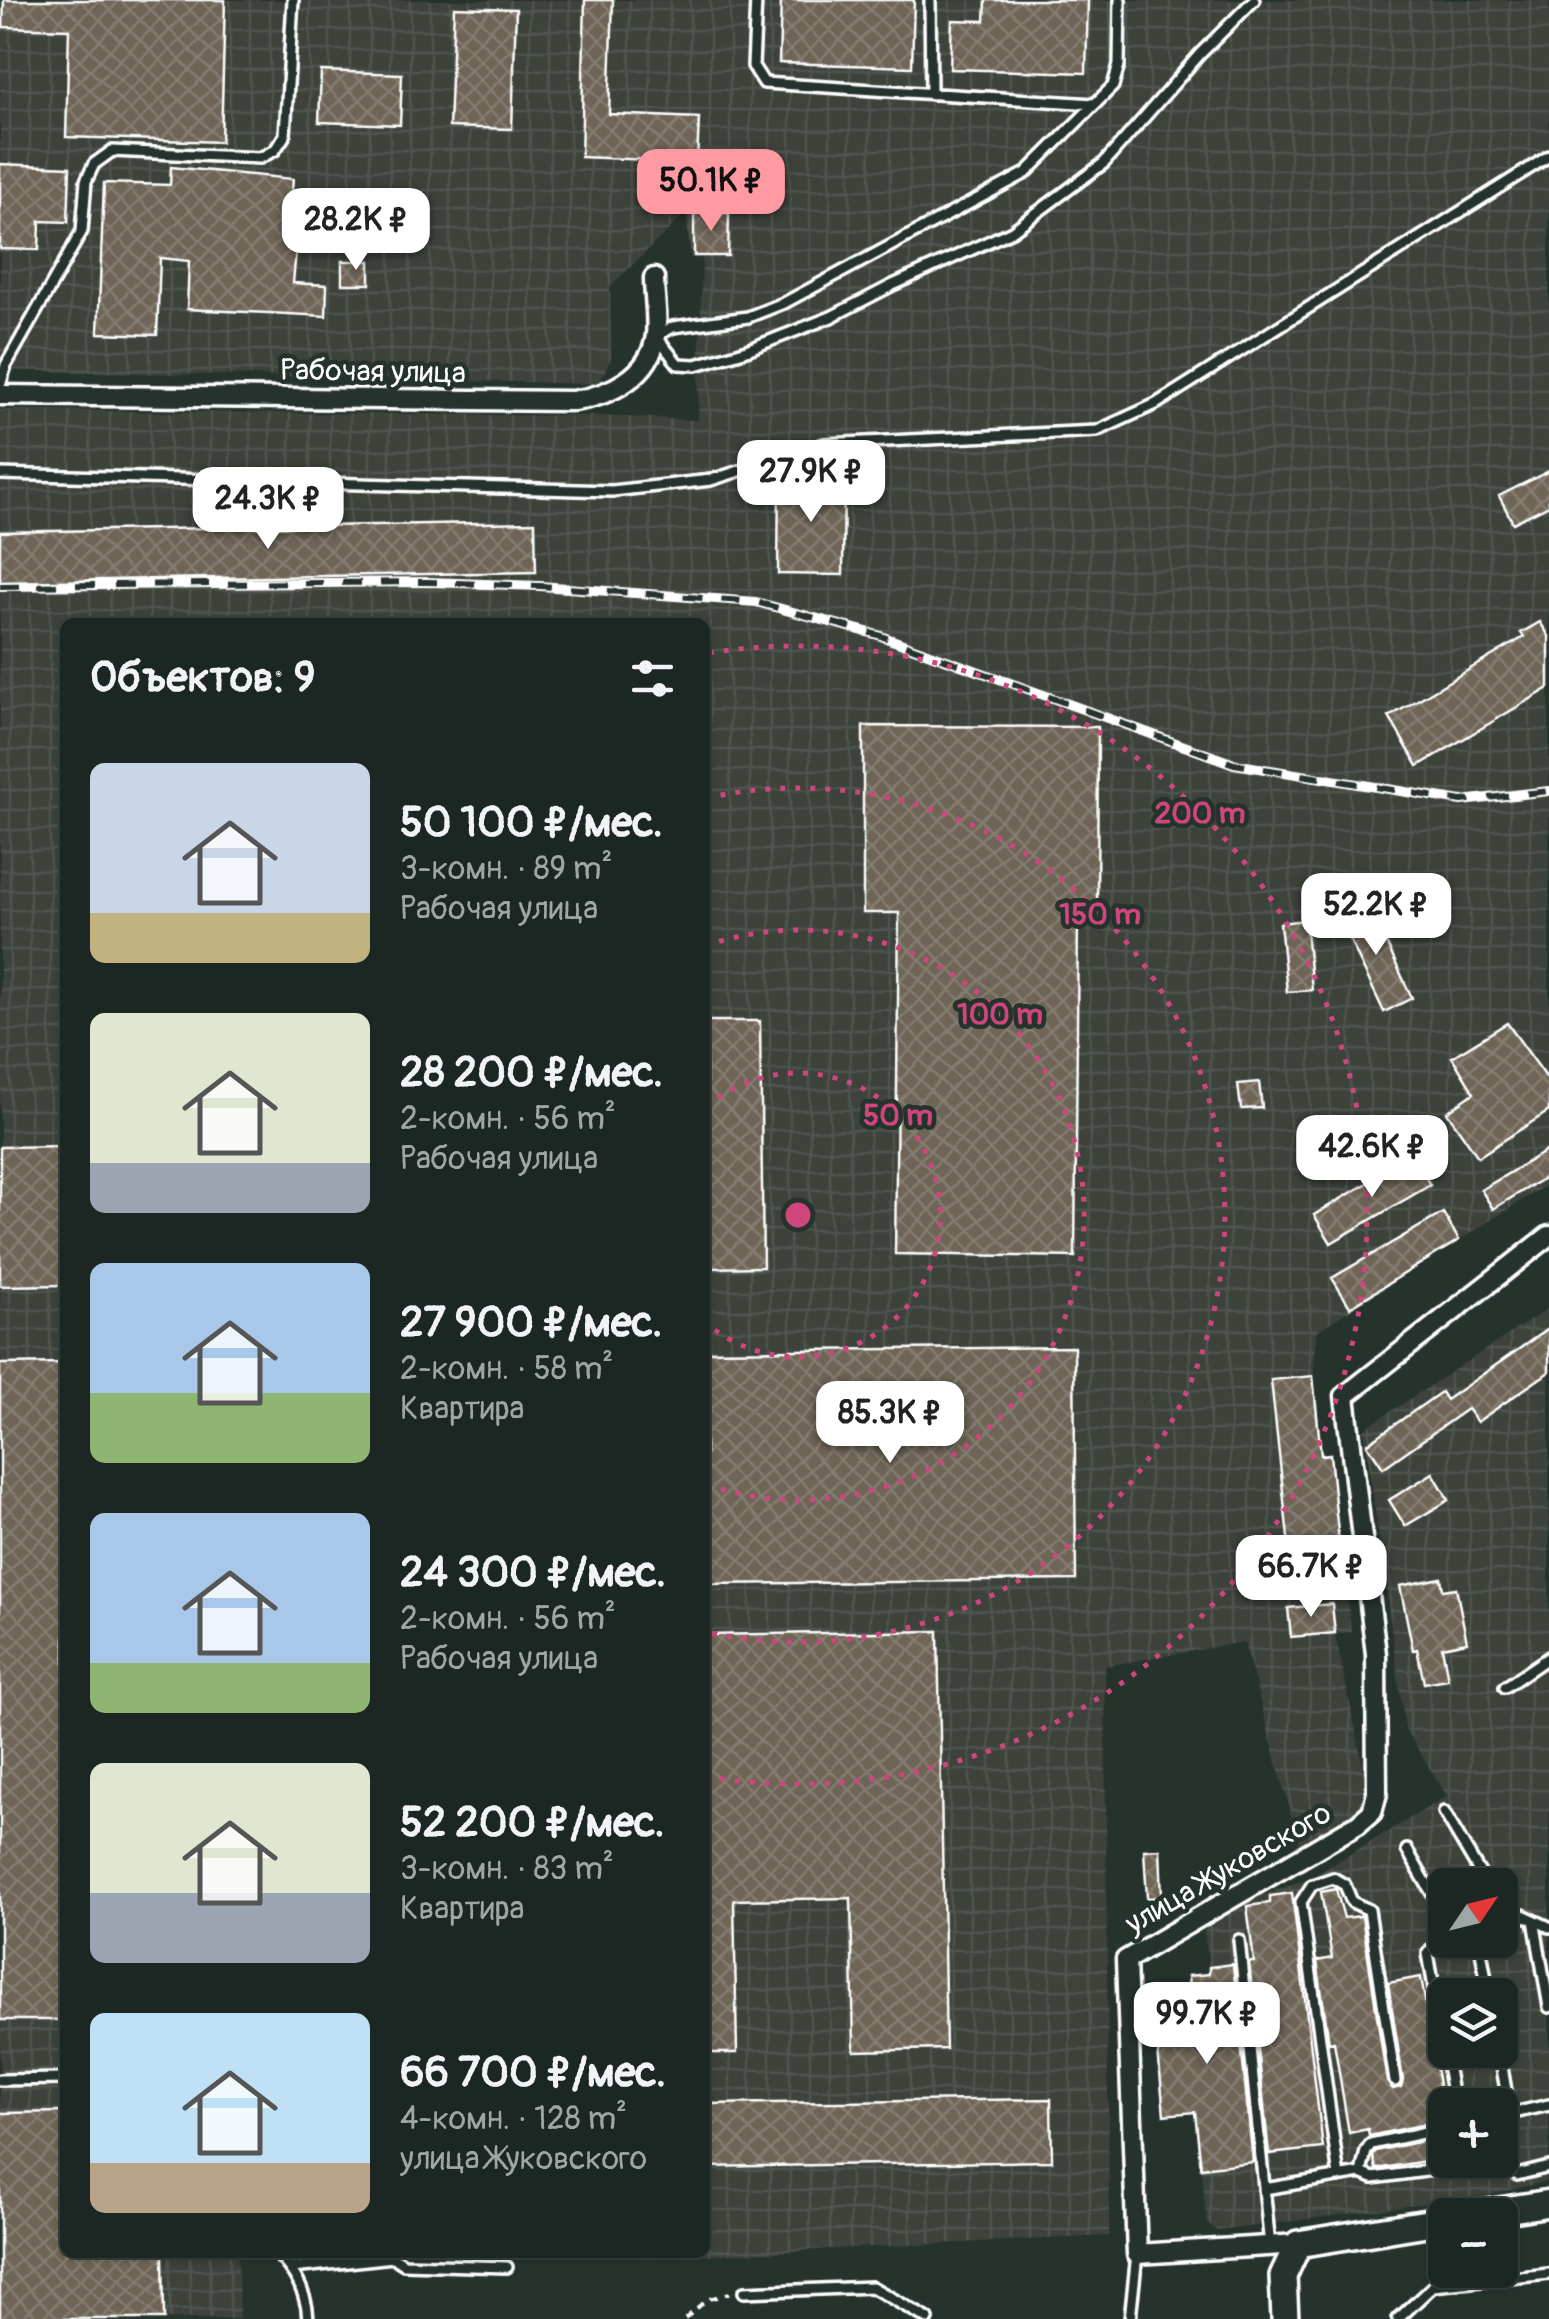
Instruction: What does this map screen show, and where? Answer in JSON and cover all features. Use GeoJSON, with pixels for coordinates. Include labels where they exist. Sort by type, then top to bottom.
{"type":"FeatureCollection","features":[{"type":"Feature","properties":{"kind":"street"},"geometry":{"type":"LineString","coordinates":[[654,278],[656,336]]}},
{"type":"Feature","properties":{"kind":"street","name":"Рабочая улица"},"geometry":{"type":"LineString","coordinates":[[0,396],[573,401],[608,392],[624,383],[648,357],[656,336]]}},
{"type":"Feature","properties":{"kind":"street","name":"улица Жуковского"},"geometry":{"type":"LineString","coordinates":[[1137,2254],[1126,1960],[1358,1824],[1372,1812],[1378,1793],[1376,1654],[1345,1396],[1549,1236]]}},
{"type":"Feature","properties":{"kind":"street"},"geometry":{"type":"LineString","coordinates":[[1518,2208],[1549,2203]]}},
{"type":"Feature","properties":{"kind":"street"},"geometry":{"type":"LineString","coordinates":[[1137,2254],[1298,2244],[1428,2223]]}},
{"type":"Feature","properties":{"kind":"street"},"geometry":{"type":"LineString","coordinates":[[1284,2319],[1284,2276],[1298,2244]]}},
{"type":"Feature","properties":{"kind":"lane"},"geometry":{"type":"LineString","coordinates":[[0,386],[6,365],[82,231],[86,180],[102,156],[112,151],[260,158],[276,150],[284,135],[293,0]]}},
{"type":"Feature","properties":{"kind":"lane"},"geometry":{"type":"LineString","coordinates":[[756,0],[754,66],[764,83],[1094,104]]}},
{"type":"Feature","properties":{"kind":"lane"},"geometry":{"type":"LineString","coordinates":[[930,0],[931,94]]}},
{"type":"Feature","properties":{"kind":"lane"},"geometry":{"type":"LineString","coordinates":[[1120,0],[1119,64],[1113,86],[1026,173],[786,302],[748,317],[673,327],[656,336],[678,364],[696,365],[744,351],[831,317],[1012,231],[1104,163],[1200,54],[1254,0]]}},
{"type":"Feature","properties":{"kind":"lane"},"geometry":{"type":"LineString","coordinates":[[0,474],[612,491],[710,480],[824,444],[1098,431],[1156,404],[1549,156]]}},
{"type":"Feature","properties":{"kind":"lane"},"geometry":{"type":"LineString","coordinates":[[1505,1687],[1549,1656]]}},
{"type":"Feature","properties":{"kind":"lane"},"geometry":{"type":"LineString","coordinates":[[1444,1812],[1477,1868]]}},
{"type":"Feature","properties":{"kind":"lane"},"geometry":{"type":"LineString","coordinates":[[1407,1850],[1428,1886]]}},
{"type":"Feature","properties":{"kind":"lane"},"geometry":{"type":"LineString","coordinates":[[1340,2177],[1301,1902],[1312,1884],[1333,1878],[1345,1886],[1352,1902],[1370,1910],[1395,2081]]}},
{"type":"Feature","properties":{"kind":"lane"},"geometry":{"type":"LineString","coordinates":[[1518,1915],[1549,1927]]}},
{"type":"Feature","properties":{"kind":"lane"},"geometry":{"type":"LineString","coordinates":[[1534,1920],[1549,2007]]}},
{"type":"Feature","properties":{"kind":"lane"},"geometry":{"type":"LineString","coordinates":[[1239,1940],[1270,2246]]}},
{"type":"Feature","properties":{"kind":"lane"},"geometry":{"type":"LineString","coordinates":[[1429,1958],[1451,2088]]}},
{"type":"Feature","properties":{"kind":"lane"},"geometry":{"type":"LineString","coordinates":[[0,2080],[60,2080]]}},
{"type":"Feature","properties":{"kind":"lane"},"geometry":{"type":"LineString","coordinates":[[1518,2112],[1549,2105]]}},
{"type":"Feature","properties":{"kind":"lane"},"geometry":{"type":"LineString","coordinates":[[1360,2173],[1371,2144],[1428,2132]]}},
{"type":"Feature","properties":{"kind":"lane"},"geometry":{"type":"LineString","coordinates":[[1518,2175],[1549,2167]]}},
{"type":"Feature","properties":{"kind":"lane"},"geometry":{"type":"LineString","coordinates":[[1264,2189],[1360,2173],[1373,2178],[1428,2171]]}},
{"type":"Feature","properties":{"kind":"lane"},"geometry":{"type":"LineString","coordinates":[[1130,2319],[1137,2254]]}},
{"type":"Feature","properties":{"kind":"lane"},"geometry":{"type":"LineString","coordinates":[[282,2258],[293,2268],[308,2319]]}},
{"type":"Feature","properties":{"kind":"lane"},"geometry":{"type":"LineString","coordinates":[[293,2268],[383,2258]]}},
{"type":"Feature","properties":{"kind":"lane"},"geometry":{"type":"LineString","coordinates":[[394,2258],[404,2264],[507,2267]]}},
{"type":"Feature","properties":{"kind":"lane"},"geometry":{"type":"LineString","coordinates":[[1398,2319],[1433,2286],[1549,2274]]}},
{"type":"Feature","properties":{"kind":"lane"},"geometry":{"type":"LineString","coordinates":[[744,2292],[872,2286],[928,2319]]}},
{"type":"Feature","properties":{"kind":"path"},"geometry":{"type":"LineString","coordinates":[[685,2319],[716,2295],[744,2292]]}},
{"type":"Feature","properties":{"kind":"shaded area"},"geometry":{"type":"Polygon","coordinates":[[[0,0],[1549,0],[1549,1183],[1317,1331],[1313,1375],[1321,1455],[1330,1454],[1351,1632],[1335,1634],[1369,1793],[1368,1805],[1359,1816],[1297,1856],[1299,1844],[1244,1642],[1105,1666],[1109,2236],[710,2255],[710,618],[60,618],[60,2258],[238,2258],[239,2319],[0,2319],[0,410],[698,420],[702,258],[691,258],[686,213],[610,287],[611,358],[599,384],[0,370],[0,0]]]}},
{"type":"Feature","properties":{"kind":"shaded area"},"geometry":{"type":"Polygon","coordinates":[[[1549,1308],[1549,2181],[1484,2196],[1428,2198],[1428,2203],[1217,2231],[1207,2223],[1195,2116],[1226,2112],[1204,1930],[1247,1902],[1317,1874],[1447,1796],[1405,1729],[1364,1429],[1549,1308]]]}},
{"type":"Feature","properties":{"kind":"building"},"geometry":{"type":"Polygon","coordinates":[[[4,0],[225,0],[221,142],[66,137],[69,29],[3,27],[4,0]]]}},
{"type":"Feature","properties":{"kind":"building"},"geometry":{"type":"Polygon","coordinates":[[[585,0],[613,0],[609,114],[699,118],[697,162],[581,157],[585,0]]]}},
{"type":"Feature","properties":{"kind":"building"},"geometry":{"type":"Polygon","coordinates":[[[781,0],[914,0],[912,67],[779,63],[781,0]]]}},
{"type":"Feature","properties":{"kind":"building"},"geometry":{"type":"Polygon","coordinates":[[[986,0],[1088,0],[1086,73],[950,69],[952,20],[985,21],[986,0]]]}},
{"type":"Feature","properties":{"kind":"building"},"geometry":{"type":"Polygon","coordinates":[[[454,7],[516,9],[512,129],[449,127],[454,7]]]}},
{"type":"Feature","properties":{"kind":"building"},"geometry":{"type":"Polygon","coordinates":[[[321,71],[402,74],[400,125],[319,122],[321,71]]]}},
{"type":"Feature","properties":{"kind":"building"},"geometry":{"type":"Polygon","coordinates":[[[0,164],[70,167],[68,222],[40,221],[39,250],[0,249],[0,164]]]}},
{"type":"Feature","properties":{"kind":"building"},"geometry":{"type":"Polygon","coordinates":[[[171,167],[293,179],[288,230],[298,230],[293,283],[327,285],[326,316],[187,309],[189,261],[160,258],[157,335],[98,333],[104,183],[170,185],[171,167]]]}},
{"type":"Feature","properties":{"kind":"building"},"geometry":{"type":"Polygon","coordinates":[[[694,213],[729,213],[728,256],[694,256],[694,213]]]}},
{"type":"Feature","properties":{"kind":"building"},"geometry":{"type":"Polygon","coordinates":[[[342,261],[370,261],[370,284],[342,284],[342,261]]]}},
{"type":"Feature","properties":{"kind":"building"},"geometry":{"type":"Polygon","coordinates":[[[1549,471],[1549,505],[1513,523],[1499,496],[1549,471]]]}},
{"type":"Feature","properties":{"kind":"building"},"geometry":{"type":"Polygon","coordinates":[[[779,475],[844,476],[843,575],[778,574],[779,475]]]}},
{"type":"Feature","properties":{"kind":"building"},"geometry":{"type":"Polygon","coordinates":[[[535,522],[536,572],[0,582],[0,532],[535,522]]]}},
{"type":"Feature","properties":{"kind":"building"},"geometry":{"type":"Polygon","coordinates":[[[1540,622],[1549,636],[1549,688],[1418,766],[1389,717],[1524,637],[1521,633],[1540,622]]]}},
{"type":"Feature","properties":{"kind":"building"},"geometry":{"type":"Polygon","coordinates":[[[863,726],[1098,727],[1097,914],[1078,914],[1075,1257],[895,1254],[899,913],[863,913],[863,726]]]}},
{"type":"Feature","properties":{"kind":"building"},"geometry":{"type":"Polygon","coordinates":[[[1368,904],[1412,998],[1384,1012],[1339,917],[1368,904]]]}},
{"type":"Feature","properties":{"kind":"building"},"geometry":{"type":"Polygon","coordinates":[[[1305,920],[1312,990],[1287,992],[1280,923],[1305,920]]]}},
{"type":"Feature","properties":{"kind":"building"},"geometry":{"type":"Polygon","coordinates":[[[710,1021],[760,1021],[763,1267],[710,1268],[710,1021]]]}},
{"type":"Feature","properties":{"kind":"building"},"geometry":{"type":"Polygon","coordinates":[[[1507,1023],[1549,1081],[1549,1111],[1478,1157],[1447,1112],[1474,1093],[1452,1057],[1507,1023]]]}},
{"type":"Feature","properties":{"kind":"building"},"geometry":{"type":"Polygon","coordinates":[[[1259,1082],[1262,1108],[1241,1109],[1238,1084],[1259,1082]]]}},
{"type":"Feature","properties":{"kind":"building"},"geometry":{"type":"Polygon","coordinates":[[[60,1146],[60,1285],[0,1286],[0,1147],[60,1146]]]}},
{"type":"Feature","properties":{"kind":"building"},"geometry":{"type":"Polygon","coordinates":[[[1549,1149],[1549,1175],[1493,1209],[1481,1190],[1549,1149]]]}},
{"type":"Feature","properties":{"kind":"building"},"geometry":{"type":"Polygon","coordinates":[[[1413,1156],[1430,1185],[1331,1243],[1314,1215],[1413,1156]]]}},
{"type":"Feature","properties":{"kind":"building"},"geometry":{"type":"Polygon","coordinates":[[[1443,1213],[1459,1240],[1350,1307],[1332,1278],[1443,1213]]]}},
{"type":"Feature","properties":{"kind":"building"},"geometry":{"type":"Polygon","coordinates":[[[1549,1328],[1549,1372],[1477,1422],[1467,1409],[1383,1468],[1367,1444],[1441,1392],[1446,1400],[1549,1328]]]}},
{"type":"Feature","properties":{"kind":"building"},"geometry":{"type":"Polygon","coordinates":[[[1074,1347],[1076,1580],[710,1584],[710,1351],[1074,1347]]]}},
{"type":"Feature","properties":{"kind":"building"},"geometry":{"type":"Polygon","coordinates":[[[60,1363],[60,2020],[0,2020],[0,1364],[60,1363]]]}},
{"type":"Feature","properties":{"kind":"building"},"geometry":{"type":"Polygon","coordinates":[[[1313,1376],[1321,1455],[1330,1454],[1339,1542],[1289,1547],[1271,1380],[1313,1376]]]}},
{"type":"Feature","properties":{"kind":"building"},"geometry":{"type":"Polygon","coordinates":[[[1433,1473],[1449,1500],[1405,1526],[1389,1500],[1433,1473]]]}},
{"type":"Feature","properties":{"kind":"building"},"geometry":{"type":"Polygon","coordinates":[[[1441,1578],[1443,1590],[1456,1588],[1467,1642],[1442,1647],[1448,1679],[1424,1683],[1400,1586],[1441,1578]]]}},
{"type":"Feature","properties":{"kind":"building"},"geometry":{"type":"Polygon","coordinates":[[[1332,1604],[1335,1633],[1291,1637],[1288,1608],[1332,1604]]]}},
{"type":"Feature","properties":{"kind":"building"},"geometry":{"type":"Polygon","coordinates":[[[938,1631],[946,2049],[854,2051],[851,1898],[734,1900],[737,2053],[710,2053],[710,1635],[938,1631]]]}},
{"type":"Feature","properties":{"kind":"building"},"geometry":{"type":"Polygon","coordinates":[[[1160,1849],[1162,1897],[1147,1898],[1144,1850],[1160,1849]]]}},
{"type":"Feature","properties":{"kind":"building"},"geometry":{"type":"Polygon","coordinates":[[[1336,1889],[1344,1918],[1362,1916],[1387,2082],[1393,2089],[1401,2087],[1403,2080],[1388,1983],[1421,1977],[1428,2019],[1428,2068],[1436,2068],[1440,2088],[1428,2088],[1428,2124],[1369,2136],[1368,2129],[1349,2133],[1334,2042],[1329,2043],[1317,1961],[1332,1958],[1321,1892],[1336,1889]]]}},
{"type":"Feature","properties":{"kind":"building"},"geometry":{"type":"Polygon","coordinates":[[[1292,1893],[1323,2148],[1269,2154],[1247,1906],[1270,1903],[1270,1896],[1292,1893]]]}},
{"type":"Feature","properties":{"kind":"building"},"geometry":{"type":"Polygon","coordinates":[[[1233,1964],[1253,2162],[1201,2168],[1195,2112],[1164,2115],[1154,2007],[1190,2003],[1188,1976],[1209,1974],[1209,1967],[1233,1964]]]}},
{"type":"Feature","properties":{"kind":"building"},"geometry":{"type":"Polygon","coordinates":[[[1051,2099],[1052,2161],[710,2167],[710,2104],[1051,2099]]]}},
{"type":"Feature","properties":{"kind":"building"},"geometry":{"type":"Polygon","coordinates":[[[60,2112],[60,2258],[163,2258],[164,2319],[0,2319],[0,2113],[60,2112]]]}},
{"type":"Feature","properties":{"kind":"building"},"geometry":{"type":"Polygon","coordinates":[[[1428,2140],[1428,2161],[1376,2169],[1376,2151],[1428,2140]]]}},
{"type":"Feature","properties":{"kind":"railway"},"geometry":{"type":"LineString","coordinates":[[0,586],[429,582],[756,602],[878,635],[1234,764],[1462,801],[1549,791]]}}]}
